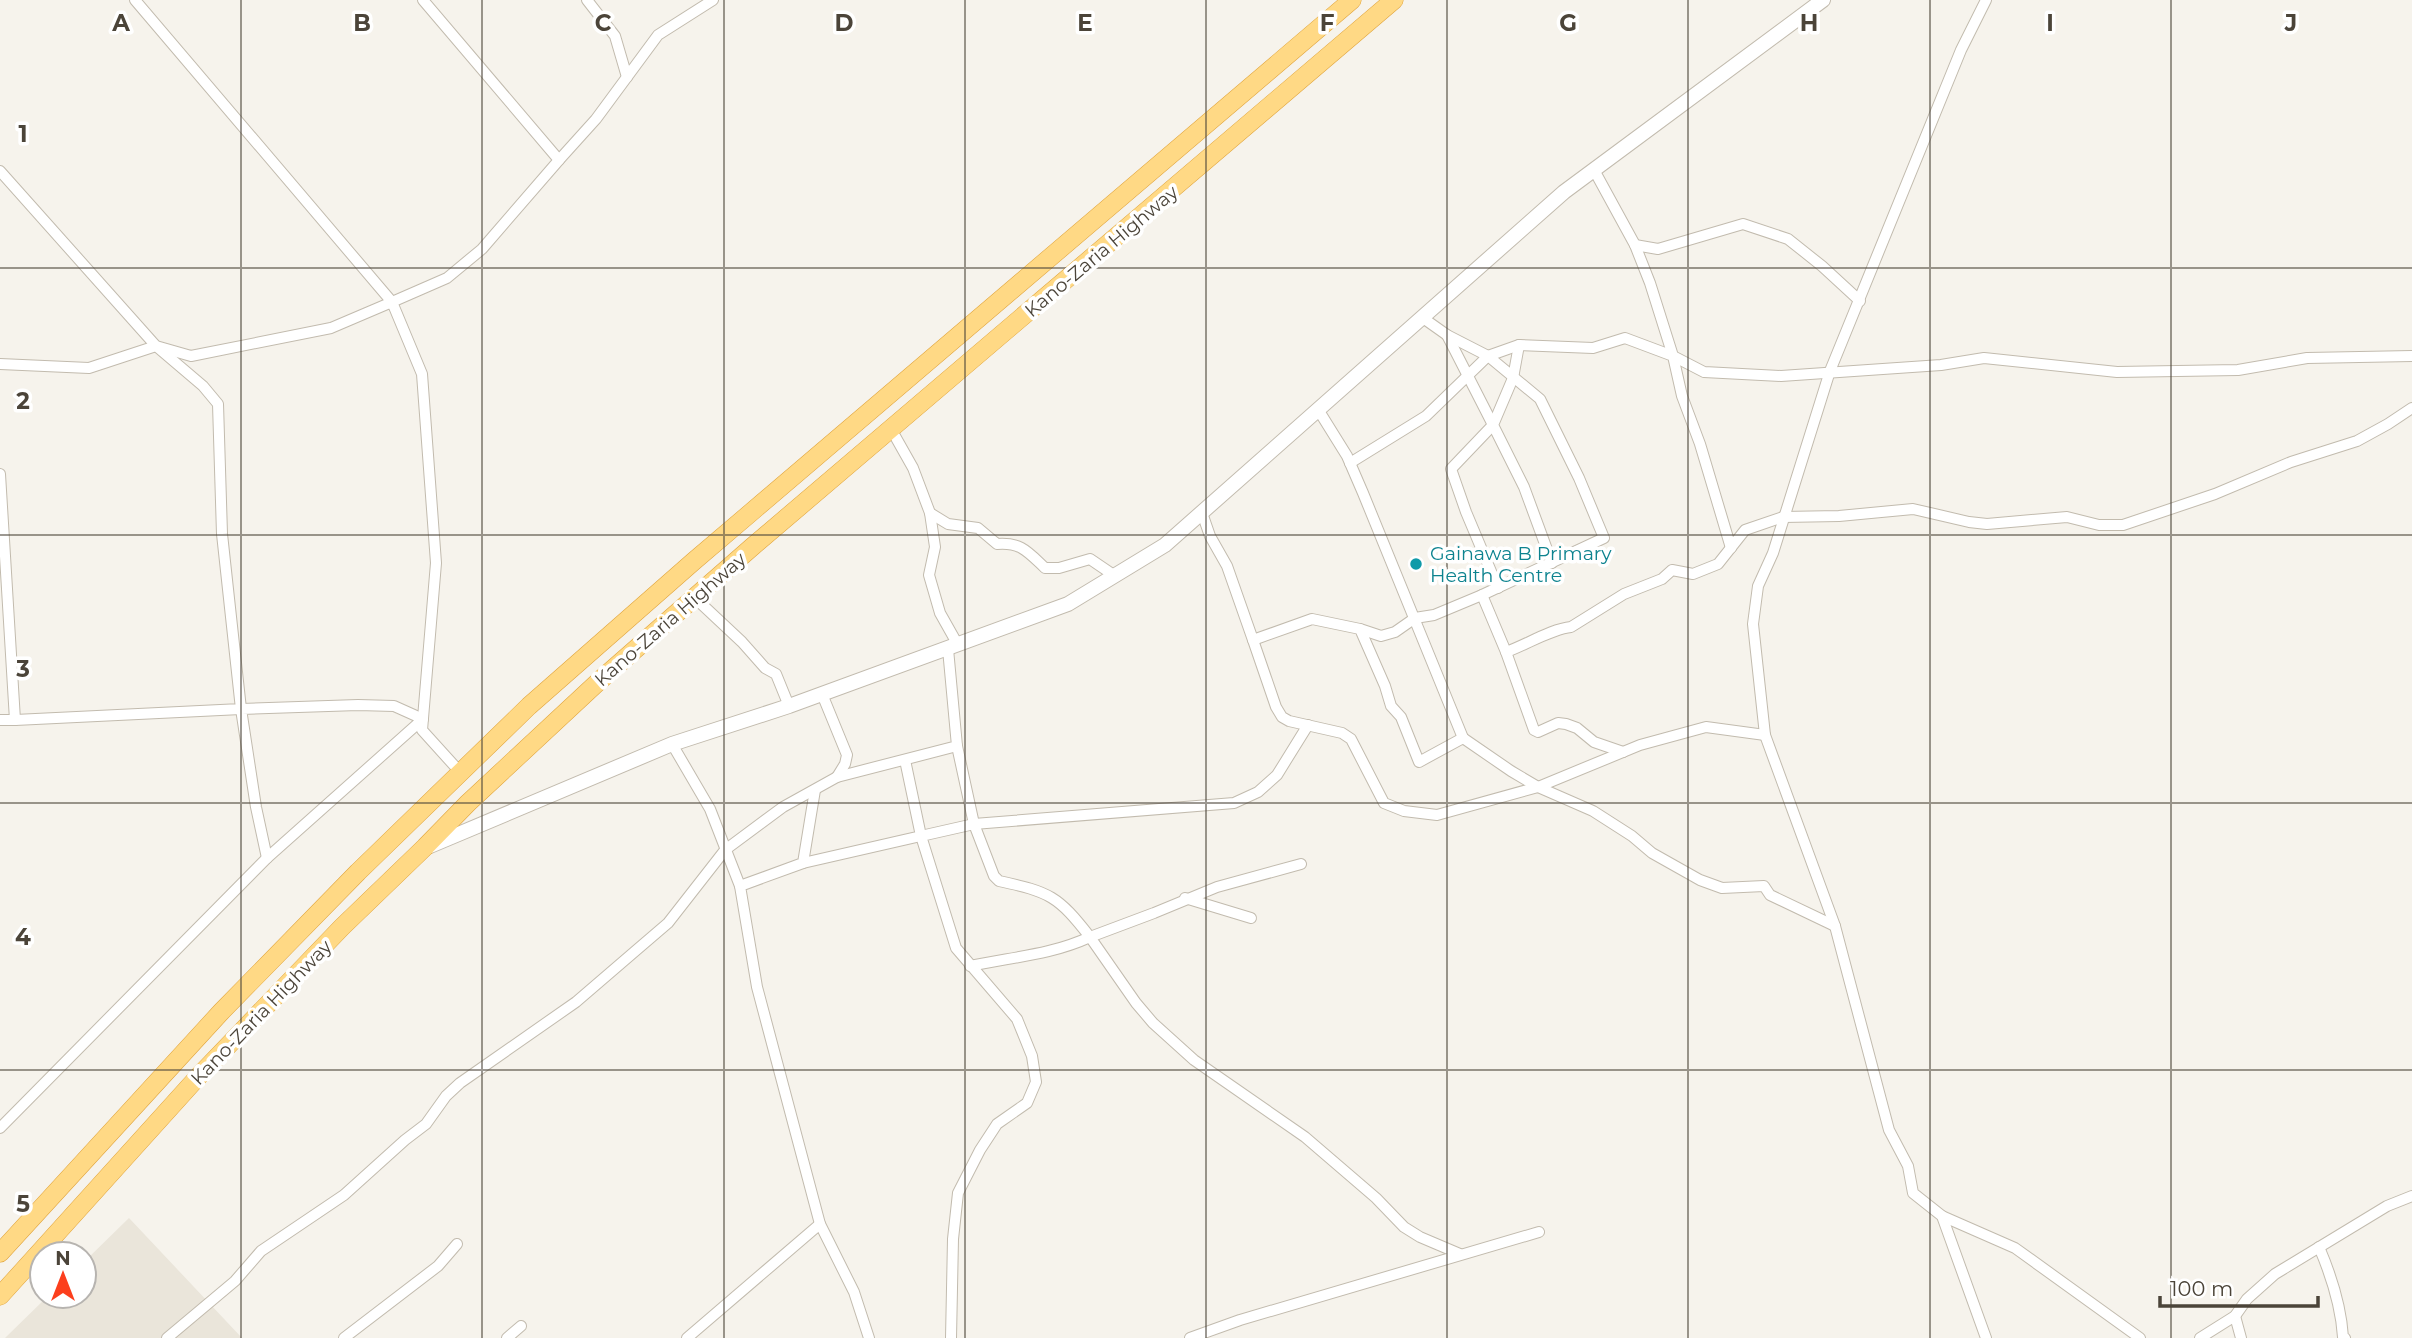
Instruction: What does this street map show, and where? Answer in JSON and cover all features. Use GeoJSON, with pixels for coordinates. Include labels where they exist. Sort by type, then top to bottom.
{"type":"FeatureCollection","features":[{"type":"Feature","properties":{"kind":"highway","name":"Kano-Zaria Highway"},"geometry":{"type":"LineString","coordinates":[[0,1253],[221,1012],[358,872],[529,706],[694,561],[1352,0]]}},
{"type":"Feature","properties":{"kind":"highway","name":"Kano-Zaria Highway"},"geometry":{"type":"LineString","coordinates":[[0,1296],[196,1079],[342,927],[468,803],[598,681],[1394,0]]}},
{"type":"Feature","properties":{"kind":"street"},"geometry":{"type":"LineString","coordinates":[[135,0],[392,302],[422,374],[436,563],[422,730],[460,772]]}},
{"type":"Feature","properties":{"kind":"street"},"geometry":{"type":"LineString","coordinates":[[423,0],[559,160]]}},
{"type":"Feature","properties":{"kind":"street"},"geometry":{"type":"LineString","coordinates":[[587,0],[615,36],[627,77]]}},
{"type":"Feature","properties":{"kind":"street"},"geometry":{"type":"LineString","coordinates":[[0,364],[89,368],[156,346],[191,356],[331,328],[447,278],[482,249],[596,119],[658,34],[713,0]]}},
{"type":"Feature","properties":{"kind":"street"},"geometry":{"type":"LineString","coordinates":[[425,848],[672,744],[789,706],[1068,604],[1115,576],[1165,545],[1564,192],[1823,0]]}},
{"type":"Feature","properties":{"kind":"street"},"geometry":{"type":"LineString","coordinates":[[1986,0],[1961,50],[1830,371],[1773,553],[1758,586],[1753,624],[1765,735],[1835,926],[1889,1130],[1908,1166],[1913,1193],[1942,1216],[2015,1248],[2140,1338]]}},
{"type":"Feature","properties":{"kind":"street"},"geometry":{"type":"LineString","coordinates":[[1594,170],[1635,245],[1650,283],[1673,356],[1682,396],[1700,444],[1731,548]]}},
{"type":"Feature","properties":{"kind":"street"},"geometry":{"type":"LineString","coordinates":[[0,171],[156,346],[204,386],[218,404],[222,534],[241,709],[267,858]]}},
{"type":"Feature","properties":{"kind":"street"},"geometry":{"type":"LineString","coordinates":[[1635,245],[1658,249],[1743,224],[1788,239],[1860,301]]}},
{"type":"Feature","properties":{"kind":"street"},"geometry":{"type":"LineString","coordinates":[[1253,640],[1312,619],[1381,636],[1395,632],[1415,618],[1434,615],[1604,538],[1579,478],[1540,398],[1488,356],[1447,335],[1423,318]]}},
{"type":"Feature","properties":{"kind":"street"},"geometry":{"type":"LineString","coordinates":[[1447,335],[1524,486],[1552,563]]}},
{"type":"Feature","properties":{"kind":"street"},"geometry":{"type":"LineString","coordinates":[[1350,463],[1426,416],[1488,356],[1519,345],[1593,348],[1625,338],[1673,356],[1704,372],[1780,376],[1941,365],[1984,358],[2117,372],[2238,370],[2306,358],[2412,356]]}},
{"type":"Feature","properties":{"kind":"street"},"geometry":{"type":"LineString","coordinates":[[1498,587],[1451,469],[1493,425],[1513,378],[1519,345]]}},
{"type":"Feature","properties":{"kind":"street"},"geometry":{"type":"LineString","coordinates":[[1506,652],[1524,646],[1538,637],[1552,635],[1563,628],[1571,627],[1625,594],[1662,579],[1672,570],[1693,574],[1717,564],[1745,530],[1783,517],[1839,516],[1913,509],[1987,524],[2067,517],[2099,525],[2123,525],[2216,494],[2291,462],[2357,441],[2412,408]]}},
{"type":"Feature","properties":{"kind":"street"},"geometry":{"type":"LineString","coordinates":[[1319,411],[1350,463],[1463,738],[1538,787],[1593,811],[1632,836],[1652,853],[1700,880],[1722,888],[1764,886],[1770,895],[1835,926]]}},
{"type":"Feature","properties":{"kind":"street"},"geometry":{"type":"LineString","coordinates":[[891,429],[914,468],[930,513],[935,547],[929,575],[953,647],[957,746],[974,824],[994,876],[999,881],[1047,893],[1068,909],[1136,1003],[1153,1023],[1194,1060],[1305,1137],[1376,1198],[1404,1227],[1460,1254]]}},
{"type":"Feature","properties":{"kind":"street"},"geometry":{"type":"LineString","coordinates":[[0,474],[15,720]]}},
{"type":"Feature","properties":{"kind":"street"},"geometry":{"type":"LineString","coordinates":[[930,513],[948,524],[978,528],[997,544],[1012,543],[1045,568],[1059,568],[1090,559],[1115,576]]}},
{"type":"Feature","properties":{"kind":"street"},"geometry":{"type":"LineString","coordinates":[[1202,513],[1210,536],[1227,566],[1276,707],[1282,717],[1342,733],[1351,739],[1384,803],[1404,811],[1437,816],[1538,787],[1640,745],[1706,727],[1765,735]]}},
{"type":"Feature","properties":{"kind":"street"},"geometry":{"type":"LineString","coordinates":[[1482,594],[1534,730],[1538,732],[1558,723],[1566,724],[1577,728],[1594,742],[1623,752]]}},
{"type":"Feature","properties":{"kind":"street"},"geometry":{"type":"LineString","coordinates":[[694,597],[742,642],[765,668],[776,674],[789,706]]}},
{"type":"Feature","properties":{"kind":"street"},"geometry":{"type":"LineString","coordinates":[[1360,629],[1385,685],[1391,706],[1401,717],[1419,761],[1463,738]]}},
{"type":"Feature","properties":{"kind":"street"},"geometry":{"type":"LineString","coordinates":[[822,694],[847,755],[837,777]]}},
{"type":"Feature","properties":{"kind":"street"},"geometry":{"type":"LineString","coordinates":[[0,720],[358,705],[394,706],[423,719]]}},
{"type":"Feature","properties":{"kind":"street"},"geometry":{"type":"LineString","coordinates":[[0,1128],[267,858],[423,719]]}},
{"type":"Feature","properties":{"kind":"street"},"geometry":{"type":"LineString","coordinates":[[740,886],[803,863],[974,824],[1234,803],[1258,792],[1277,775],[1308,725]]}},
{"type":"Feature","properties":{"kind":"street"},"geometry":{"type":"LineString","coordinates":[[672,744],[710,809],[740,886],[757,987],[820,1224],[854,1292],[869,1338]]}},
{"type":"Feature","properties":{"kind":"street"},"geometry":{"type":"LineString","coordinates":[[167,1338],[235,1281],[261,1251],[344,1195],[405,1139],[426,1124],[446,1096],[460,1083],[576,1002],[668,923],[725,850],[783,807],[837,777],[957,746]]}},
{"type":"Feature","properties":{"kind":"street"},"geometry":{"type":"LineString","coordinates":[[905,760],[921,836],[956,948],[1017,1019],[1032,1056],[1036,1082],[1027,1103],[997,1124],[958,1193],[953,1239],[951,1338]]}},
{"type":"Feature","properties":{"kind":"street"},"geometry":{"type":"LineString","coordinates":[[803,863],[814,790]]}},
{"type":"Feature","properties":{"kind":"street"},"geometry":{"type":"LineString","coordinates":[[970,966],[1066,948],[1154,914],[1185,898],[1301,863]]}},
{"type":"Feature","properties":{"kind":"street"},"geometry":{"type":"LineString","coordinates":[[1185,898],[1251,918]]}},
{"type":"Feature","properties":{"kind":"street"},"geometry":{"type":"LineString","coordinates":[[2200,1338],[2235,1316],[2247,1299],[2274,1274],[2387,1206],[2412,1196]]}},
{"type":"Feature","properties":{"kind":"street"},"geometry":{"type":"LineString","coordinates":[[1942,1216],[1986,1338]]}},
{"type":"Feature","properties":{"kind":"street"},"geometry":{"type":"LineString","coordinates":[[687,1338],[820,1224]]}},
{"type":"Feature","properties":{"kind":"street"},"geometry":{"type":"LineString","coordinates":[[1191,1338],[1240,1320],[1539,1232]]}},
{"type":"Feature","properties":{"kind":"street"},"geometry":{"type":"LineString","coordinates":[[344,1338],[438,1266],[457,1244]]}},
{"type":"Feature","properties":{"kind":"street"},"geometry":{"type":"LineString","coordinates":[[2319,1247],[2329,1271],[2342,1324],[2342,1338]]}},
{"type":"Feature","properties":{"kind":"street"},"geometry":{"type":"LineString","coordinates":[[2235,1316],[2241,1338]]}},
{"type":"Feature","properties":{"kind":"street"},"geometry":{"type":"LineString","coordinates":[[507,1338],[521,1326]]}},
{"type":"Feature","properties":{"kind":"shaded area"},"geometry":{"type":"Polygon","coordinates":[[[129,1218],[242,1338],[5,1338],[34,1310],[98,1310],[98,1248],[129,1218]]]}},
{"type":"Feature","properties":{"kind":"place","name":"Gainawa B Primary Health Centre"},"geometry":{"type":"Point","coordinates":[1416,564]}}]}
